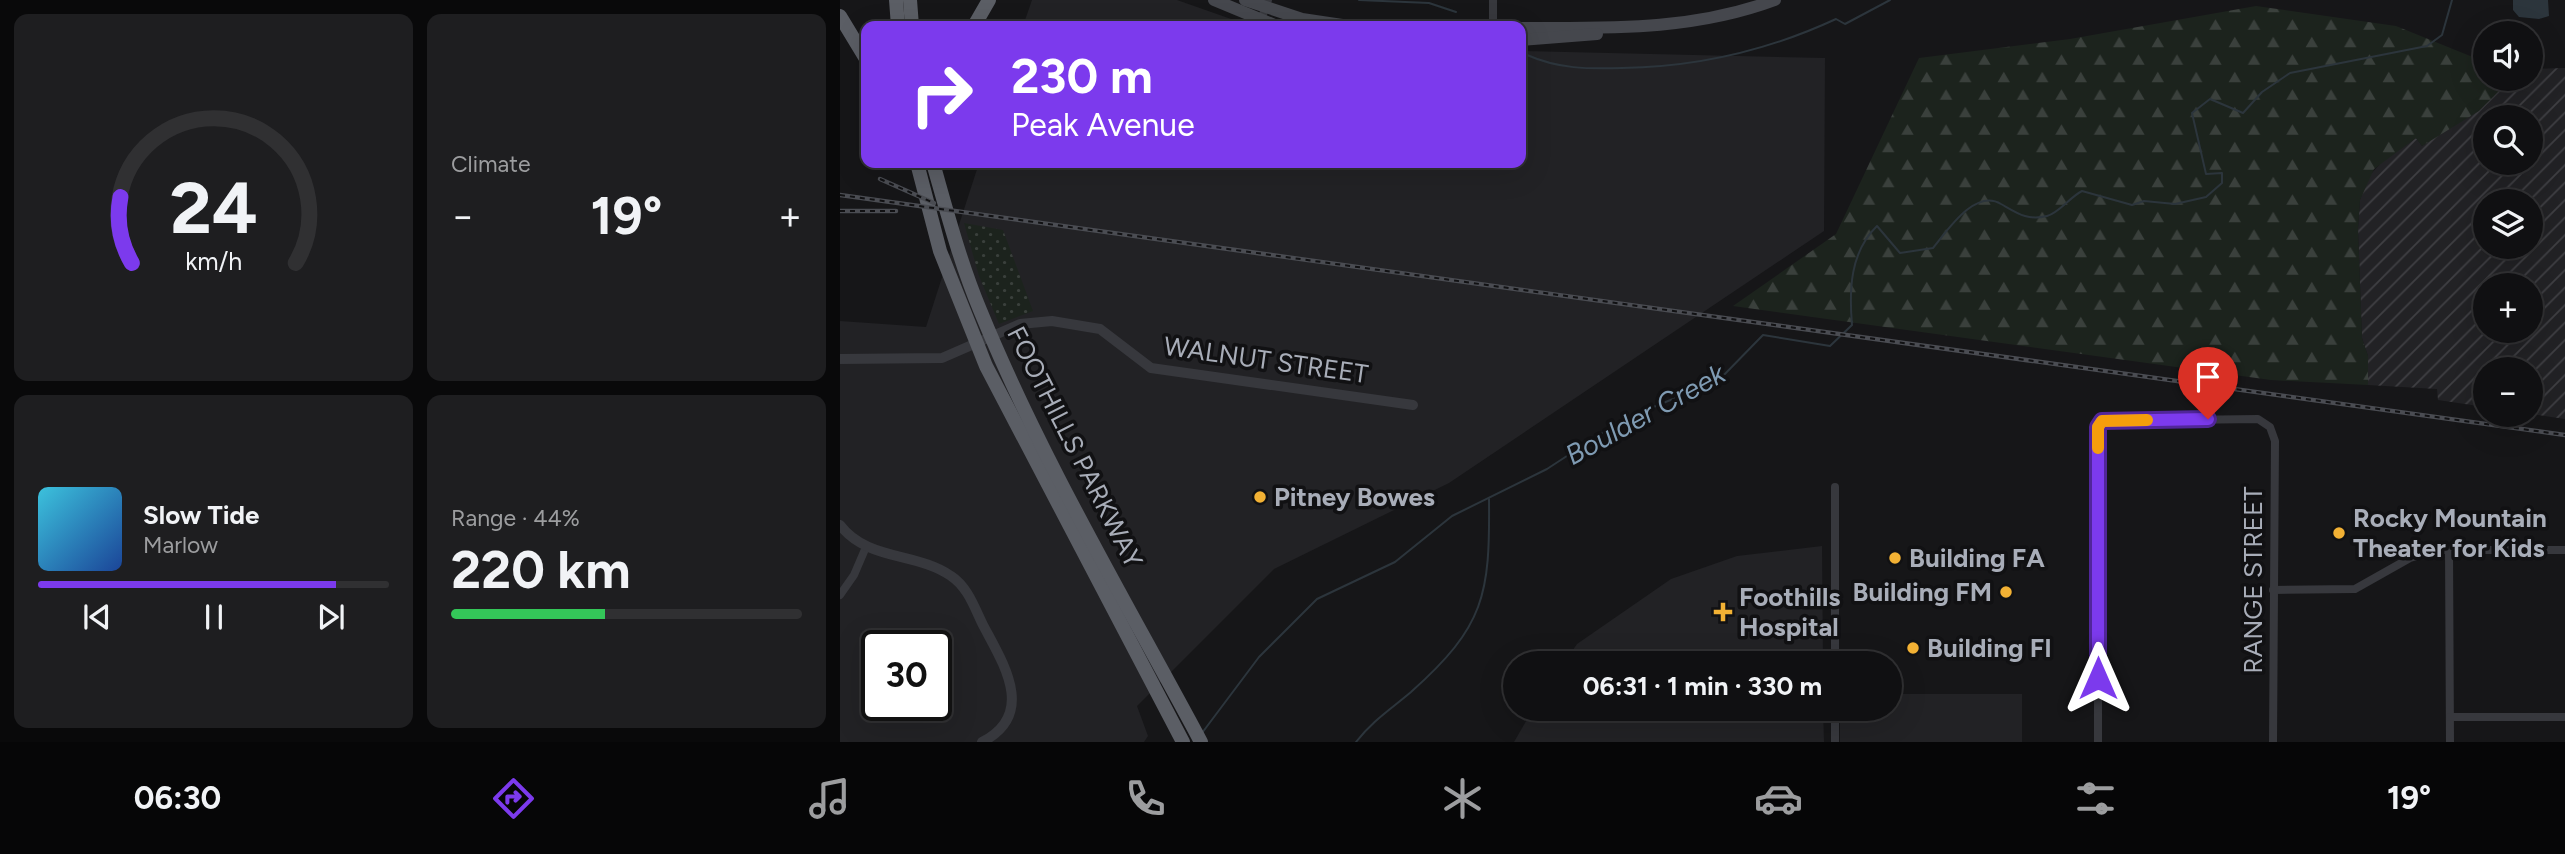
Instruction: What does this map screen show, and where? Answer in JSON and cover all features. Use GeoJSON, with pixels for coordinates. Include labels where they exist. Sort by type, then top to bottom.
{"type":"FeatureCollection","features":[{"type":"Feature","properties":{"kind":"highway"},"geometry":{"type":"LineString","coordinates":[[897,0],[898,21]]}},
{"type":"Feature","properties":{"kind":"highway"},"geometry":{"type":"LineString","coordinates":[[910,0],[912,21]]}},
{"type":"Feature","properties":{"kind":"highway"},"geometry":{"type":"LineString","coordinates":[[978,20],[989,0]]}},
{"type":"Feature","properties":{"kind":"highway"},"geometry":{"type":"LineString","coordinates":[[978,20],[994,0]]}},
{"type":"Feature","properties":{"kind":"highway"},"geometry":{"type":"LineString","coordinates":[[840,16],[861,51]]}},
{"type":"Feature","properties":{"kind":"highway","name":"FOOTHILLS PARKWAY"},"geometry":{"type":"LineString","coordinates":[[918,168],[935,235],[965,318],[986,366],[1183,742]]}},
{"type":"Feature","properties":{"kind":"highway","name":"FOOTHILLS PARKWAY"},"geometry":{"type":"LineString","coordinates":[[935,168],[954,238],[981,312],[1002,359],[1054,466],[1201,742]]}},
{"type":"Feature","properties":{"kind":"main road"},"geometry":{"type":"LineString","coordinates":[[1214,0],[1252,21]]}},
{"type":"Feature","properties":{"kind":"main road"},"geometry":{"type":"LineString","coordinates":[[1245,0],[1266,4],[1302,19],[1315,21]]}},
{"type":"Feature","properties":{"kind":"main road"},"geometry":{"type":"LineString","coordinates":[[1526,40],[1581,37],[1628,28],[1715,18],[1775,0]]}},
{"type":"Feature","properties":{"kind":"main road"},"geometry":{"type":"LineString","coordinates":[[1526,28],[1628,28]]}},
{"type":"Feature","properties":{"kind":"street"},"geometry":{"type":"LineString","coordinates":[[1493,0],[1493,21]]}},
{"type":"Feature","properties":{"kind":"street"},"geometry":{"type":"LineString","coordinates":[[1258,21],[1266,4]]}},
{"type":"Feature","properties":{"kind":"street","name":"WALNUT STREET"},"geometry":{"type":"LineString","coordinates":[[840,359],[943,358],[1020,324],[1052,321],[1100,329],[1151,368],[1413,405]]}},
{"type":"Feature","properties":{"kind":"street","name":"RANGE STREET"},"geometry":{"type":"LineString","coordinates":[[2098,742],[2098,427],[2102,421],[2208,419],[2264,422],[2270,427],[2275,440],[2273,742]]}},
{"type":"Feature","properties":{"kind":"street"},"geometry":{"type":"LineString","coordinates":[[1835,487],[1835,651]]}},
{"type":"Feature","properties":{"kind":"street"},"geometry":{"type":"LineString","coordinates":[[840,525],[866,547],[944,572],[965,590],[1012,685],[1007,719],[999,730],[982,742]]}},
{"type":"Feature","properties":{"kind":"street"},"geometry":{"type":"LineString","coordinates":[[840,594],[854,575],[866,547]]}},
{"type":"Feature","properties":{"kind":"street"},"geometry":{"type":"LineString","coordinates":[[2449,550],[2451,742]]}},
{"type":"Feature","properties":{"kind":"street"},"geometry":{"type":"LineString","coordinates":[[2273,590],[2355,589],[2410,558],[2428,552],[2565,550]]}},
{"type":"Feature","properties":{"kind":"street"},"geometry":{"type":"LineString","coordinates":[[2450,718],[2565,717]]}},
{"type":"Feature","properties":{"kind":"street"},"geometry":{"type":"LineString","coordinates":[[1835,721],[1835,742]]}},
{"type":"Feature","properties":{"kind":"shaded area"},"geometry":{"type":"Polygon","coordinates":[[[1032,0],[1177,0],[1237,21],[1025,21],[1032,0]]]}},
{"type":"Feature","properties":{"kind":"shaded area"},"geometry":{"type":"Polygon","coordinates":[[[2513,0],[2548,0],[2549,16],[2539,19],[2519,17],[2513,10],[2513,0]]]}},
{"type":"Feature","properties":{"kind":"shaded area"},"geometry":{"type":"Polygon","coordinates":[[[1526,51],[1825,58],[1824,231],[1449,483],[1274,569],[1137,706],[1148,736],[1144,742],[840,742],[840,321],[926,327],[977,168],[1526,168],[1526,51]]]}},
{"type":"Feature","properties":{"kind":"shaded area"},"geometry":{"type":"Polygon","coordinates":[[[2565,68],[2565,419],[2543,416],[2543,357],[2473,357],[2473,405],[2438,400],[2437,389],[2368,385],[2368,356],[2362,338],[2358,229],[2360,200],[2369,176],[2384,160],[2416,138],[2422,146],[2473,108],[2473,175],[2543,175],[2543,105],[2476,105],[2495,91],[2543,91],[2543,69],[2565,68]]]}},
{"type":"Feature","properties":{"kind":"shaded area","name":"Foothills Hospital"},"geometry":{"type":"Polygon","coordinates":[[[1822,546],[1823,651],[1572,651],[1577,644],[1671,579],[1737,556],[1822,546]]]}},
{"type":"Feature","properties":{"kind":"shaded area"},"geometry":{"type":"Polygon","coordinates":[[[1902,694],[2022,694],[2022,742],[1840,742],[1840,721],[1902,721],[1902,694]]]}},
{"type":"Feature","properties":{"kind":"shaded area","name":"Foothills Hospital"},"geometry":{"type":"Polygon","coordinates":[[[1526,721],[1823,721],[1824,742],[1514,742],[1526,721]]]}},
{"type":"Feature","properties":{"kind":"green space"},"geometry":{"type":"Polygon","coordinates":[[[2256,6],[2396,26],[2473,57],[2473,91],[2499,91],[2485,105],[2473,105],[2473,115],[2422,146],[2416,138],[2374,169],[2360,200],[2358,229],[2362,338],[2368,356],[2368,385],[2271,380],[1733,306],[1836,234],[1919,58],[2070,39],[2256,6]]]}},
{"type":"Feature","properties":{"kind":"green space"},"geometry":{"type":"Polygon","coordinates":[[[964,223],[1003,230],[1033,311],[999,324],[979,276],[964,223]]]}},
{"type":"Feature","properties":{"kind":"waterway"},"geometry":{"type":"LineString","coordinates":[[1359,0],[1429,3],[1456,12]]}},
{"type":"Feature","properties":{"kind":"waterway"},"geometry":{"type":"LineString","coordinates":[[1527,55],[1562,66],[1585,68],[1650,67],[1705,60],[1784,40],[1836,19],[1845,24],[1890,0]]}},
{"type":"Feature","properties":{"kind":"waterway","name":"Boulder Creek"},"geometry":{"type":"LineString","coordinates":[[1202,733],[1259,657],[1317,599],[1395,562],[1452,516],[1547,469],[1622,420],[1719,380],[1763,335],[1830,346],[1852,325],[1851,285],[1856,260],[1868,236],[1877,226],[1900,253],[1933,248],[1962,214],[1981,202],[2001,204],[2034,218],[2051,214],[2082,191],[2132,205],[2144,201],[2175,204],[2206,197],[2222,183],[2222,173],[2206,174],[2192,113],[2210,99],[2243,113],[2262,92],[2290,73],[2427,46],[2442,35],[2452,0]]}},
{"type":"Feature","properties":{"kind":"waterway"},"geometry":{"type":"LineString","coordinates":[[1356,742],[1375,721],[1436,669],[1455,648],[1468,627],[1478,607],[1484,585],[1488,560],[1489,499]]}},
{"type":"Feature","properties":{"kind":"railway"},"geometry":{"type":"LineString","coordinates":[[880,179],[934,203]]}},
{"type":"Feature","properties":{"kind":"railway"},"geometry":{"type":"LineString","coordinates":[[840,195],[2565,435]]}},
{"type":"Feature","properties":{"kind":"railway"},"geometry":{"type":"LineString","coordinates":[[840,211],[896,211]]}},
{"type":"Feature","properties":{"kind":"slow traffic"},"geometry":{"type":"LineString","coordinates":[[2098,448],[2098,427],[2102,421],[2147,420]]}},
{"type":"Feature","properties":{"kind":"place","name":"Pitney Bowes"},"geometry":{"type":"Point","coordinates":[1260,497]}},
{"type":"Feature","properties":{"kind":"place","name":"Rocky Mountain Theater for Kids"},"geometry":{"type":"Point","coordinates":[2339,533]}},
{"type":"Feature","properties":{"kind":"place","name":"Building FA"},"geometry":{"type":"Point","coordinates":[1895,558]}},
{"type":"Feature","properties":{"kind":"place","name":"Building FM"},"geometry":{"type":"Point","coordinates":[2006,592]}},
{"type":"Feature","properties":{"kind":"place","name":"Foothills Hospital"},"geometry":{"type":"Point","coordinates":[1723,612]}},
{"type":"Feature","properties":{"kind":"place","name":"Building FI"},"geometry":{"type":"Point","coordinates":[1913,648]}},
{"type":"Feature","properties":{"kind":"route"},"geometry":{"type":"LineString","coordinates":[[2098,678],[2098,427],[2102,421],[2208,419]]}}]}
